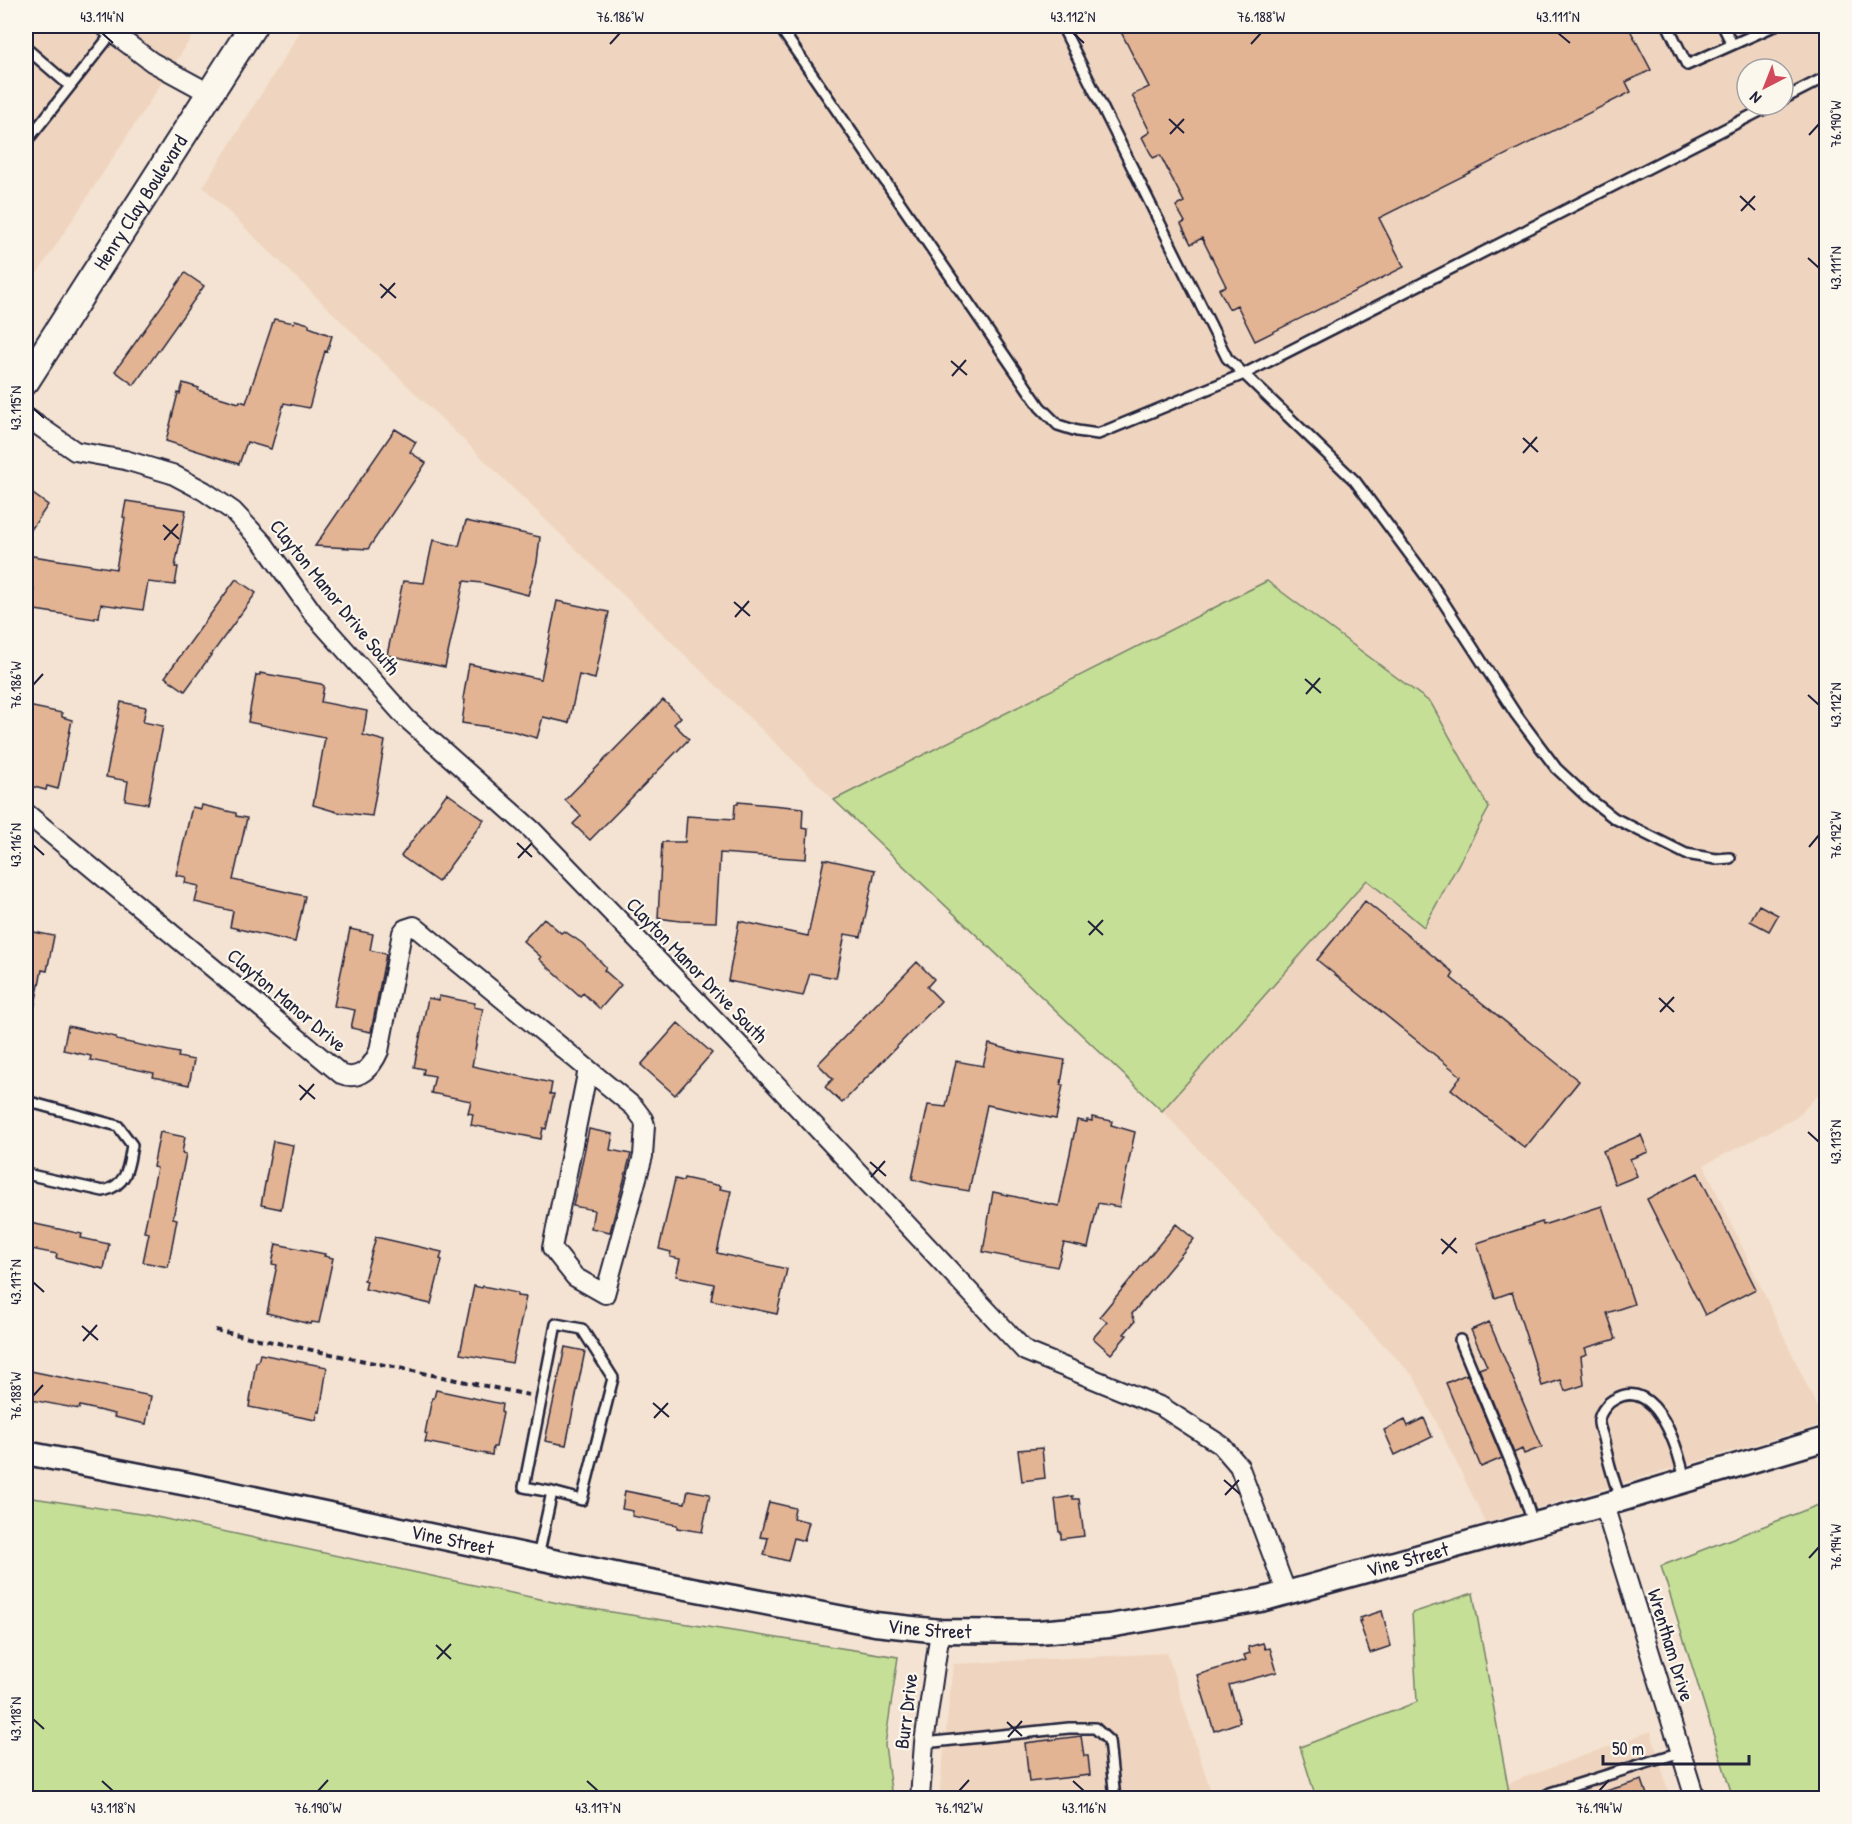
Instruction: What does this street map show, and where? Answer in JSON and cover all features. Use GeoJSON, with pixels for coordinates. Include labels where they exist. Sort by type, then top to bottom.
{"type":"FeatureCollection","features":[{"type":"Feature","properties":{"kind":"main road","name":"Henry Clay Boulevard"},"geometry":{"type":"LineString","coordinates":[[26,381],[253,26]]}},
{"type":"Feature","properties":{"kind":"street"},"geometry":{"type":"LineString","coordinates":[[108,29],[152,62],[211,94]]}},
{"type":"Feature","properties":{"kind":"street","name":"Clayton Manor Drive South"},"geometry":{"type":"LineString","coordinates":[[26,417],[75,451],[125,460],[172,474],[204,491],[233,511],[263,543],[315,616],[406,718],[532,830],[752,1059],[1025,1351],[1162,1407],[1221,1445],[1239,1466],[1287,1594]]}},
{"type":"Feature","properties":{"kind":"street","name":"Clayton Manor Drive"},"geometry":{"type":"LineString","coordinates":[[26,813],[341,1074],[348,1077],[357,1076],[374,1064],[379,1051],[402,933],[405,928],[414,926],[588,1069],[634,1107],[645,1125],[643,1156],[605,1294],[575,1277],[552,1248],[588,1069]]}},
{"type":"Feature","properties":{"kind":"street","name":"Vine Street"},"geometry":{"type":"LineString","coordinates":[[26,1453],[624,1576],[875,1624],[940,1631],[1038,1632],[1109,1626],[1287,1594],[1613,1503],[1827,1439]]}},
{"type":"Feature","properties":{"kind":"street","name":"Wrentham Drive"},"geometry":{"type":"LineString","coordinates":[[1613,1503],[1695,1798]]}},
{"type":"Feature","properties":{"kind":"street","name":"Burr Drive"},"geometry":{"type":"LineString","coordinates":[[920,1798],[924,1743],[940,1631]]}},
{"type":"Feature","properties":{"kind":"lane"},"geometry":{"type":"LineString","coordinates":[[779,26],[1040,407],[1058,425],[1098,434],[1244,374],[1748,117]]}},
{"type":"Feature","properties":{"kind":"lane"},"geometry":{"type":"LineString","coordinates":[[1062,26],[1227,358],[1355,482],[1431,583],[1515,713],[1556,768],[1614,819],[1686,854],[1716,859],[1730,858]]}},
{"type":"Feature","properties":{"kind":"lane"},"geometry":{"type":"LineString","coordinates":[[1668,26],[1687,65],[1774,26]]}},
{"type":"Feature","properties":{"kind":"lane"},"geometry":{"type":"LineString","coordinates":[[1723,26],[1732,44]]}},
{"type":"Feature","properties":{"kind":"lane"},"geometry":{"type":"LineString","coordinates":[[26,141],[70,86],[108,29]]}},
{"type":"Feature","properties":{"kind":"lane"},"geometry":{"type":"LineString","coordinates":[[26,48],[70,86]]}},
{"type":"Feature","properties":{"kind":"lane"},"geometry":{"type":"LineString","coordinates":[[1795,93],[1827,77]]}},
{"type":"Feature","properties":{"kind":"lane"},"geometry":{"type":"LineString","coordinates":[[26,1101],[118,1126],[132,1145],[126,1175],[114,1188],[103,1191],[26,1174]]}},
{"type":"Feature","properties":{"kind":"lane"},"geometry":{"type":"LineString","coordinates":[[556,1324],[582,1329],[613,1378],[582,1500],[552,1492],[524,1487],[556,1324]]}},
{"type":"Feature","properties":{"kind":"lane"},"geometry":{"type":"LineString","coordinates":[[1460,1340],[1523,1492],[1534,1525]]}},
{"type":"Feature","properties":{"kind":"lane"},"geometry":{"type":"LineString","coordinates":[[1613,1503],[1611,1475],[1599,1420],[1606,1406],[1616,1398],[1628,1394],[1645,1398],[1661,1415],[1680,1457],[1685,1481]]}},
{"type":"Feature","properties":{"kind":"lane"},"geometry":{"type":"LineString","coordinates":[[538,1557],[552,1492]]}},
{"type":"Feature","properties":{"kind":"lane"},"geometry":{"type":"LineString","coordinates":[[924,1743],[1069,1728],[1095,1728],[1109,1742],[1115,1798]]}},
{"type":"Feature","properties":{"kind":"lane"},"geometry":{"type":"LineString","coordinates":[[1541,1798],[1550,1793],[1681,1752]]}},
{"type":"Feature","properties":{"kind":"path"},"geometry":{"type":"LineString","coordinates":[[215,1330],[541,1398]]}},
{"type":"Feature","properties":{"kind":"shaded area"},"geometry":{"type":"Polygon","coordinates":[[[26,26],[199,26],[26,291],[26,26]]]}},
{"type":"Feature","properties":{"kind":"shaded area"},"geometry":{"type":"Polygon","coordinates":[[[304,26],[1826,26],[1826,1087],[1796,1118],[1704,1165],[1825,1424],[1486,1523],[1414,1377],[1162,1111],[1368,879],[1424,927],[1267,581],[834,800],[203,187],[304,26]]]}},
{"type":"Feature","properties":{"kind":"shaded area"},"geometry":{"type":"Polygon","coordinates":[[[1167,1653],[1213,1798],[939,1798],[953,1664],[1167,1653]]]}},
{"type":"Feature","properties":{"kind":"shaded area"},"geometry":{"type":"Polygon","coordinates":[[[1651,1731],[1670,1798],[1510,1798],[1506,1784],[1651,1731]]]}},
{"type":"Feature","properties":{"kind":"green space"},"geometry":{"type":"Polygon","coordinates":[[[1267,581],[1431,703],[1489,808],[1424,927],[1367,880],[1162,1111],[834,800],[1267,581]]]}},
{"type":"Feature","properties":{"kind":"green space"},"geometry":{"type":"Polygon","coordinates":[[[26,1497],[147,1515],[567,1605],[898,1657],[885,1745],[892,1798],[26,1798],[26,1497]]]}},
{"type":"Feature","properties":{"kind":"green space"},"geometry":{"type":"Polygon","coordinates":[[[1826,1502],[1826,1798],[1733,1798],[1661,1566],[1826,1502]]]}},
{"type":"Feature","properties":{"kind":"green space"},"geometry":{"type":"Polygon","coordinates":[[[1473,1593],[1510,1798],[1316,1798],[1300,1747],[1417,1702],[1412,1613],[1473,1593]]]}},
{"type":"Feature","properties":{"kind":"building"},"geometry":{"type":"Polygon","coordinates":[[[1118,26],[1628,26],[1651,70],[1626,82],[1631,92],[1379,218],[1404,267],[1255,341],[1237,305],[1229,309],[1219,289],[1226,286],[1202,238],[1191,244],[1181,224],[1185,222],[1176,206],[1184,202],[1160,155],[1153,158],[1142,137],[1150,132],[1132,95],[1149,87],[1118,26]]]}},
{"type":"Feature","properties":{"kind":"building"},"geometry":{"type":"Polygon","coordinates":[[[185,273],[204,286],[134,385],[115,371],[185,273]]]}},
{"type":"Feature","properties":{"kind":"building"},"geometry":{"type":"Polygon","coordinates":[[[274,319],[294,323],[295,320],[309,324],[309,327],[332,336],[327,352],[325,351],[309,408],[284,403],[271,449],[247,442],[239,464],[166,441],[178,393],[180,394],[183,383],[209,394],[246,403],[274,319]]]}},
{"type":"Feature","properties":{"kind":"building"},"geometry":{"type":"Polygon","coordinates":[[[395,429],[416,442],[410,452],[426,463],[368,549],[315,546],[395,429]]]}},
{"type":"Feature","properties":{"kind":"building"},"geometry":{"type":"Polygon","coordinates":[[[26,489],[48,505],[26,537],[26,489]]]}},
{"type":"Feature","properties":{"kind":"building"},"geometry":{"type":"Polygon","coordinates":[[[126,501],[186,510],[175,567],[178,567],[175,585],[148,582],[143,610],[101,604],[99,617],[95,619],[35,610],[31,607],[34,588],[26,587],[26,555],[116,569],[126,501]]]}},
{"type":"Feature","properties":{"kind":"building"},"geometry":{"type":"Polygon","coordinates":[[[466,521],[540,537],[537,562],[528,595],[482,583],[464,581],[445,667],[387,655],[403,581],[424,583],[433,540],[459,546],[466,521]]]}},
{"type":"Feature","properties":{"kind":"building"},"geometry":{"type":"Polygon","coordinates":[[[236,579],[256,593],[185,691],[165,677],[236,579]]]}},
{"type":"Feature","properties":{"kind":"building"},"geometry":{"type":"Polygon","coordinates":[[[557,601],[609,612],[595,679],[579,675],[569,723],[543,717],[537,738],[509,730],[462,723],[465,700],[463,699],[469,664],[541,679],[557,601]]]}},
{"type":"Feature","properties":{"kind":"building"},"geometry":{"type":"Polygon","coordinates":[[[260,673],[321,684],[324,686],[321,702],[367,711],[363,735],[385,741],[372,816],[337,812],[313,805],[325,738],[248,722],[256,675],[260,673]]]}},
{"type":"Feature","properties":{"kind":"building"},"geometry":{"type":"Polygon","coordinates":[[[663,700],[681,717],[674,724],[689,739],[590,840],[573,824],[581,816],[565,800],[663,700]]]}},
{"type":"Feature","properties":{"kind":"building"},"geometry":{"type":"Polygon","coordinates":[[[121,702],[146,707],[143,722],[163,726],[148,804],[125,800],[128,781],[106,777],[121,702]]]}},
{"type":"Feature","properties":{"kind":"building"},"geometry":{"type":"Polygon","coordinates":[[[28,706],[62,713],[62,717],[72,720],[58,789],[47,786],[46,790],[26,785],[26,708],[28,706]]]}},
{"type":"Feature","properties":{"kind":"building"},"geometry":{"type":"Polygon","coordinates":[[[447,793],[484,820],[438,882],[401,856],[447,793]]]}},
{"type":"Feature","properties":{"kind":"building"},"geometry":{"type":"Polygon","coordinates":[[[738,802],[803,808],[802,828],[808,829],[806,859],[720,853],[716,922],[658,918],[662,842],[685,842],[687,816],[734,819],[735,804],[738,802]]]}},
{"type":"Feature","properties":{"kind":"building"},"geometry":{"type":"Polygon","coordinates":[[[202,805],[247,818],[233,880],[305,896],[295,942],[230,927],[233,911],[195,902],[199,886],[185,883],[186,877],[176,875],[192,807],[201,809],[202,805]]]}},
{"type":"Feature","properties":{"kind":"building"},"geometry":{"type":"Polygon","coordinates":[[[824,859],[875,870],[861,937],[845,934],[836,978],[810,973],[803,996],[728,981],[739,921],[808,936],[824,859]]]}},
{"type":"Feature","properties":{"kind":"building"},"geometry":{"type":"Polygon","coordinates":[[[1365,901],[1454,973],[1451,978],[1579,1081],[1525,1148],[1451,1089],[1461,1076],[1317,960],[1365,901]]]}},
{"type":"Feature","properties":{"kind":"building"},"geometry":{"type":"Polygon","coordinates":[[[1759,905],[1778,915],[1769,931],[1750,921],[1759,905]]]}},
{"type":"Feature","properties":{"kind":"building"},"geometry":{"type":"Polygon","coordinates":[[[544,918],[561,933],[564,931],[582,943],[606,967],[604,970],[621,985],[600,1009],[583,993],[580,996],[539,959],[541,957],[523,941],[544,918]]]}},
{"type":"Feature","properties":{"kind":"building"},"geometry":{"type":"Polygon","coordinates":[[[350,929],[373,934],[370,950],[386,954],[371,1032],[351,1028],[355,1010],[334,1006],[350,929]]]}},
{"type":"Feature","properties":{"kind":"building"},"geometry":{"type":"Polygon","coordinates":[[[29,931],[54,936],[47,971],[42,970],[33,1014],[26,1013],[26,949],[29,931]]]}},
{"type":"Feature","properties":{"kind":"building"},"geometry":{"type":"Polygon","coordinates":[[[917,962],[934,979],[927,987],[941,1001],[842,1103],[825,1087],[833,1079],[818,1064],[917,962]]]}},
{"type":"Feature","properties":{"kind":"building"},"geometry":{"type":"Polygon","coordinates":[[[439,996],[475,1003],[474,1007],[483,1009],[472,1066],[552,1083],[550,1094],[554,1094],[546,1129],[543,1128],[541,1139],[471,1125],[473,1114],[468,1113],[471,1101],[431,1093],[435,1076],[423,1074],[424,1069],[414,1067],[428,998],[439,1000],[439,996]]]}},
{"type":"Feature","properties":{"kind":"building"},"geometry":{"type":"Polygon","coordinates":[[[678,1023],[712,1053],[675,1095],[641,1065],[678,1023]]]}},
{"type":"Feature","properties":{"kind":"building"},"geometry":{"type":"Polygon","coordinates":[[[68,1026],[116,1037],[116,1040],[179,1053],[178,1057],[194,1060],[189,1085],[153,1077],[154,1073],[90,1060],[91,1056],[63,1050],[68,1026]]]}},
{"type":"Feature","properties":{"kind":"building"},"geometry":{"type":"Polygon","coordinates":[[[989,1044],[1018,1052],[1065,1060],[1056,1119],[987,1105],[969,1191],[912,1179],[928,1105],[946,1107],[956,1061],[983,1066],[989,1044]]]}},
{"type":"Feature","properties":{"kind":"building"},"geometry":{"type":"Polygon","coordinates":[[[1092,1117],[1112,1121],[1111,1125],[1135,1132],[1119,1207],[1098,1203],[1088,1248],[1064,1243],[1057,1267],[983,1252],[993,1192],[1059,1206],[1077,1120],[1092,1121],[1092,1117]]]}},
{"type":"Feature","properties":{"kind":"building"},"geometry":{"type":"Polygon","coordinates":[[[589,1129],[613,1134],[610,1150],[631,1154],[610,1232],[591,1228],[594,1210],[573,1206],[589,1129]]]}},
{"type":"Feature","properties":{"kind":"building"},"geometry":{"type":"Polygon","coordinates":[[[160,1132],[185,1137],[182,1153],[186,1154],[173,1218],[177,1219],[168,1267],[143,1262],[149,1233],[144,1232],[157,1168],[153,1167],[160,1132]]]}},
{"type":"Feature","properties":{"kind":"building"},"geometry":{"type":"Polygon","coordinates":[[[1641,1135],[1648,1152],[1630,1159],[1637,1176],[1615,1185],[1603,1151],[1641,1135]]]}},
{"type":"Feature","properties":{"kind":"building"},"geometry":{"type":"Polygon","coordinates":[[[273,1141],[293,1145],[281,1209],[261,1205],[273,1141]]]}},
{"type":"Feature","properties":{"kind":"building"},"geometry":{"type":"Polygon","coordinates":[[[1698,1173],[1756,1289],[1705,1315],[1647,1199],[1698,1173]]]}},
{"type":"Feature","properties":{"kind":"building"},"geometry":{"type":"Polygon","coordinates":[[[684,1178],[721,1186],[720,1189],[731,1191],[717,1253],[787,1269],[777,1314],[711,1300],[714,1284],[676,1276],[680,1259],[670,1257],[671,1252],[659,1249],[675,1179],[683,1181],[684,1178]]]}},
{"type":"Feature","properties":{"kind":"building"},"geometry":{"type":"Polygon","coordinates":[[[1602,1206],[1634,1304],[1607,1313],[1616,1339],[1585,1348],[1587,1354],[1581,1356],[1584,1385],[1565,1391],[1561,1380],[1542,1386],[1512,1292],[1495,1298],[1477,1243],[1602,1206]]]}},
{"type":"Feature","properties":{"kind":"building"},"geometry":{"type":"Polygon","coordinates":[[[26,1222],[82,1234],[81,1238],[109,1244],[104,1269],[56,1258],[57,1254],[26,1248],[26,1222]]]}},
{"type":"Feature","properties":{"kind":"building"},"geometry":{"type":"Polygon","coordinates":[[[1176,1224],[1194,1239],[1132,1314],[1135,1321],[1111,1354],[1093,1338],[1107,1322],[1100,1316],[1176,1224]]]}},
{"type":"Feature","properties":{"kind":"building"},"geometry":{"type":"Polygon","coordinates":[[[376,1237],[442,1252],[431,1304],[365,1289],[367,1281],[364,1280],[376,1237]]]}},
{"type":"Feature","properties":{"kind":"building"},"geometry":{"type":"Polygon","coordinates":[[[276,1244],[325,1254],[324,1256],[333,1258],[319,1323],[311,1322],[310,1324],[267,1313],[277,1265],[272,1264],[276,1244]]]}},
{"type":"Feature","properties":{"kind":"building"},"geometry":{"type":"Polygon","coordinates":[[[474,1286],[517,1293],[517,1296],[526,1297],[512,1363],[460,1354],[474,1286]]]}},
{"type":"Feature","properties":{"kind":"building"},"geometry":{"type":"Polygon","coordinates":[[[1489,1322],[1542,1447],[1524,1454],[1522,1449],[1514,1453],[1479,1369],[1487,1366],[1471,1330],[1489,1322]]]}},
{"type":"Feature","properties":{"kind":"building"},"geometry":{"type":"Polygon","coordinates":[[[565,1347],[585,1351],[566,1445],[545,1441],[565,1347]]]}},
{"type":"Feature","properties":{"kind":"building"},"geometry":{"type":"Polygon","coordinates":[[[260,1354],[327,1367],[320,1412],[318,1411],[316,1420],[249,1407],[256,1362],[260,1354]]]}},
{"type":"Feature","properties":{"kind":"building"},"geometry":{"type":"Polygon","coordinates":[[[26,1370],[151,1396],[146,1424],[80,1406],[79,1409],[26,1399],[26,1370]]]}},
{"type":"Feature","properties":{"kind":"building"},"geometry":{"type":"Polygon","coordinates":[[[1467,1374],[1502,1458],[1481,1467],[1446,1383],[1467,1374]]]}},
{"type":"Feature","properties":{"kind":"building"},"geometry":{"type":"Polygon","coordinates":[[[436,1390],[502,1404],[501,1412],[503,1413],[496,1447],[493,1447],[492,1455],[425,1442],[432,1398],[436,1390]]]}},
{"type":"Feature","properties":{"kind":"building"},"geometry":{"type":"Polygon","coordinates":[[[1424,1418],[1432,1437],[1395,1455],[1384,1430],[1405,1420],[1408,1426],[1424,1418]]]}},
{"type":"Feature","properties":{"kind":"building"},"geometry":{"type":"Polygon","coordinates":[[[1042,1448],[1045,1478],[1022,1481],[1018,1450],[1042,1448]]]}},
{"type":"Feature","properties":{"kind":"building"},"geometry":{"type":"Polygon","coordinates":[[[688,1490],[710,1494],[702,1532],[632,1516],[633,1511],[622,1509],[625,1491],[685,1503],[688,1490]]]}},
{"type":"Feature","properties":{"kind":"building"},"geometry":{"type":"Polygon","coordinates":[[[1073,1496],[1073,1499],[1079,1499],[1084,1536],[1061,1539],[1055,1499],[1073,1496]]]}},
{"type":"Feature","properties":{"kind":"building"},"geometry":{"type":"Polygon","coordinates":[[[769,1502],[795,1508],[793,1518],[809,1522],[804,1541],[794,1538],[788,1561],[764,1555],[768,1538],[760,1537],[769,1502]]]}},
{"type":"Feature","properties":{"kind":"building"},"geometry":{"type":"Polygon","coordinates":[[[1382,1611],[1391,1646],[1370,1653],[1359,1621],[1361,1621],[1360,1618],[1382,1611]]]}},
{"type":"Feature","properties":{"kind":"building"},"geometry":{"type":"Polygon","coordinates":[[[1263,1643],[1265,1649],[1270,1648],[1277,1672],[1229,1685],[1240,1722],[1214,1731],[1197,1675],[1246,1660],[1244,1655],[1250,1653],[1248,1647],[1263,1643]]]}},
{"type":"Feature","properties":{"kind":"building"},"geometry":{"type":"Polygon","coordinates":[[[1081,1736],[1084,1756],[1088,1756],[1090,1775],[1029,1782],[1025,1743],[1081,1736]]]}},
{"type":"Feature","properties":{"kind":"building"},"geometry":{"type":"Polygon","coordinates":[[[1642,1780],[1648,1798],[1594,1798],[1593,1795],[1642,1780]]]}}]}
